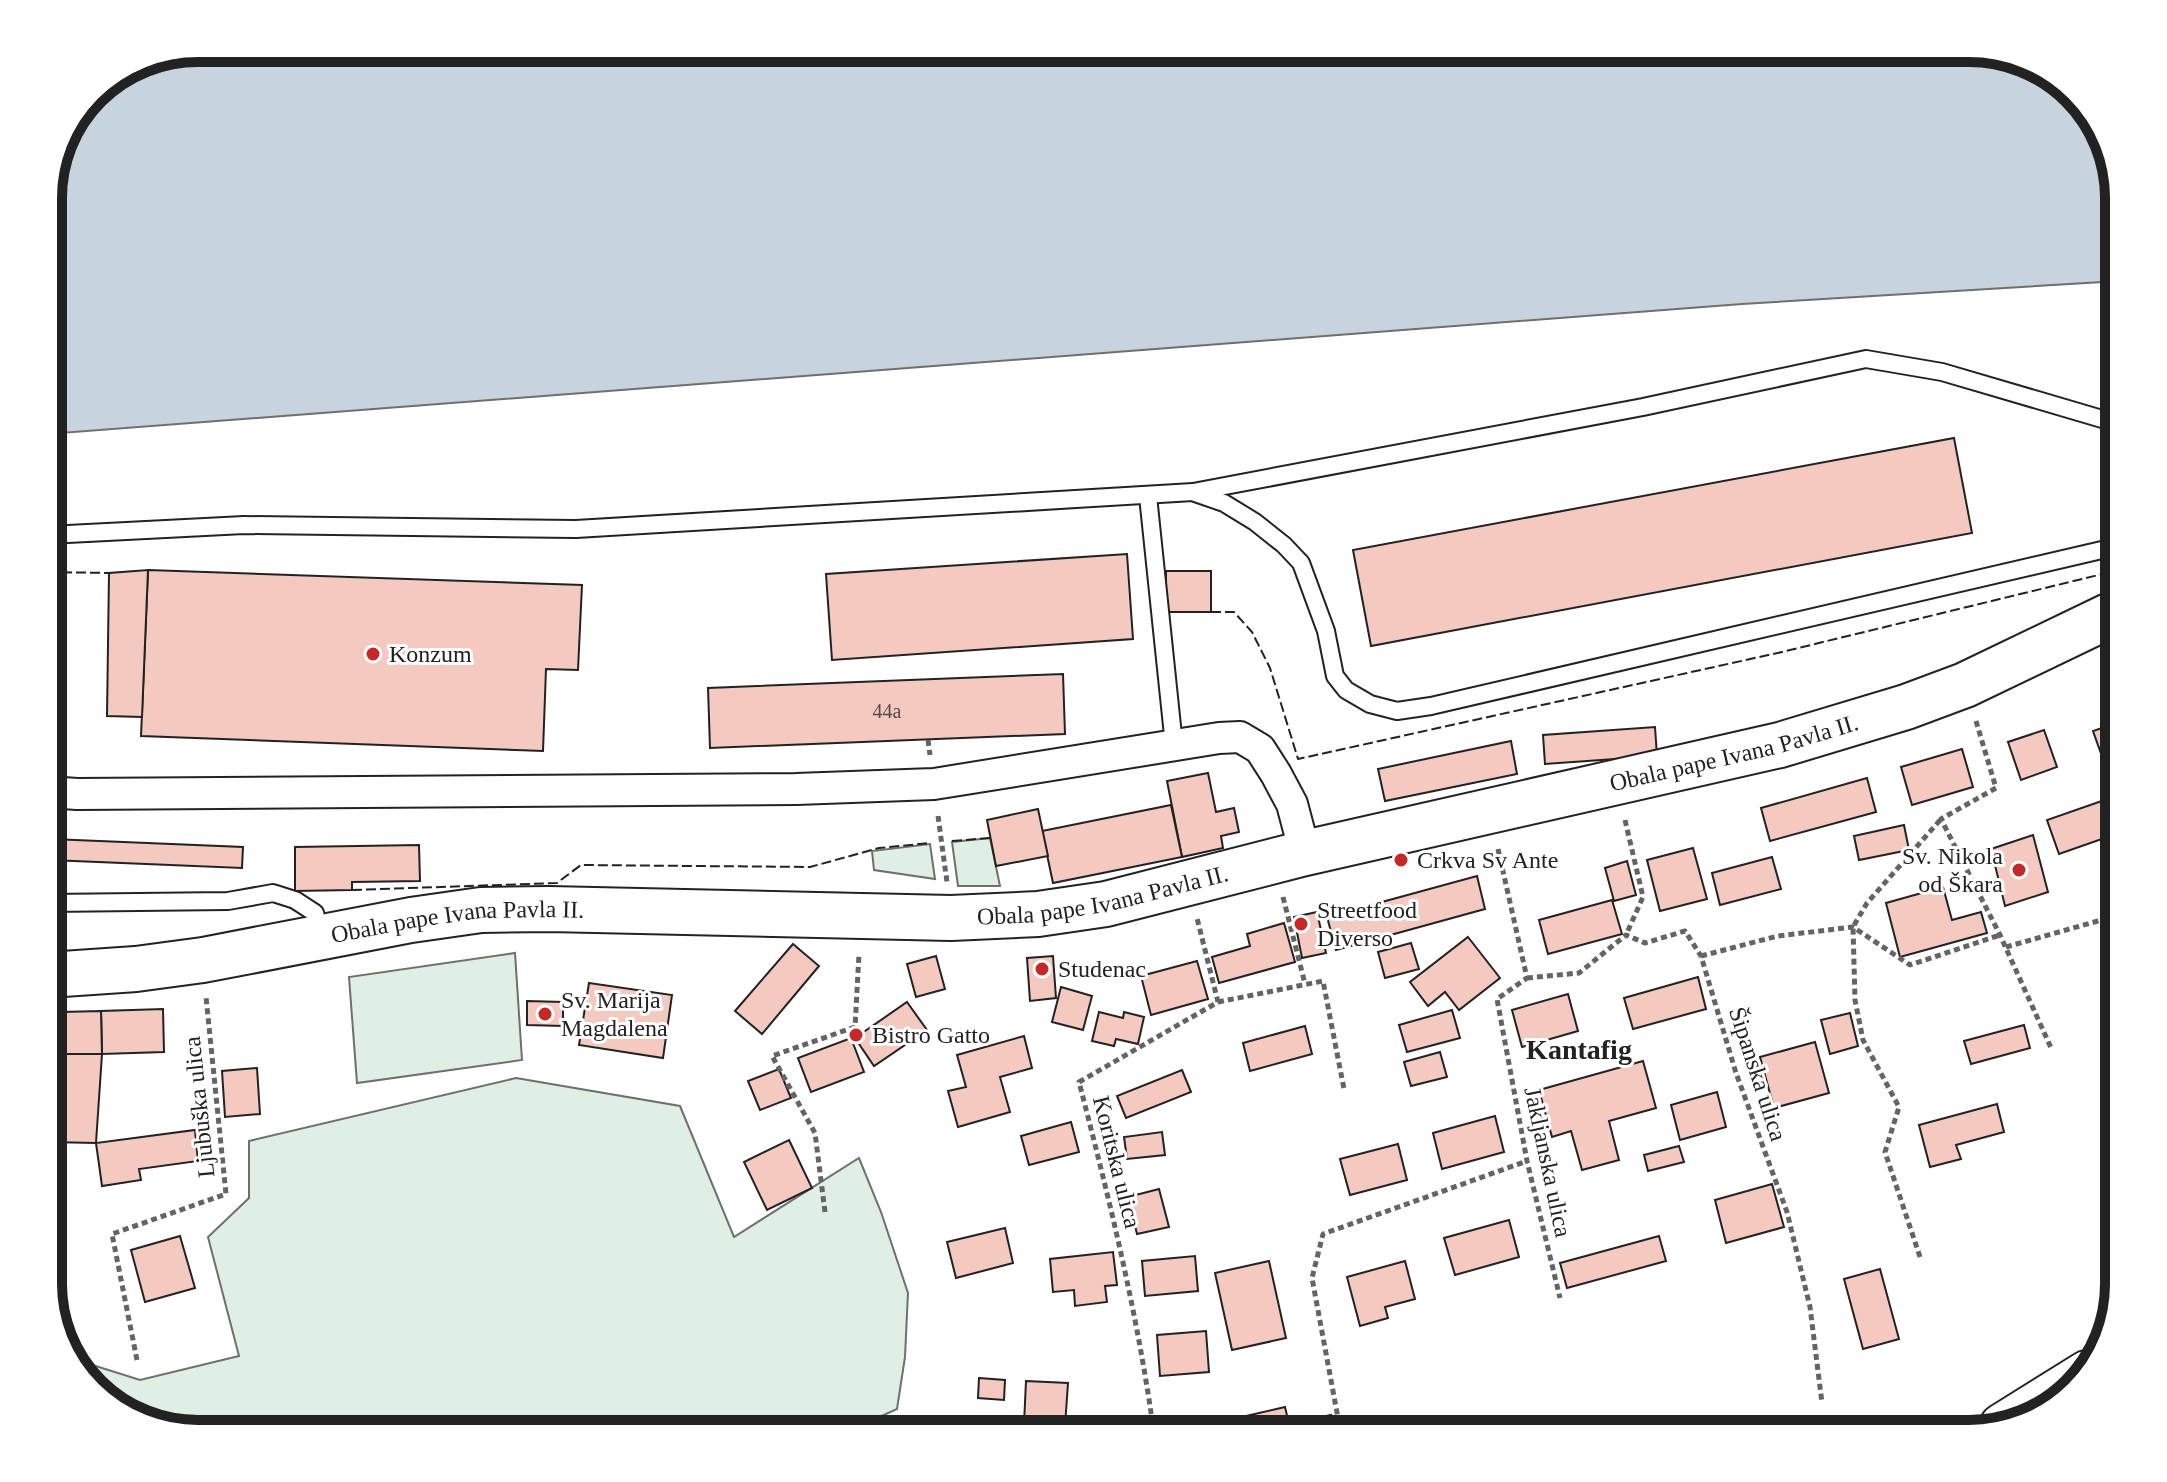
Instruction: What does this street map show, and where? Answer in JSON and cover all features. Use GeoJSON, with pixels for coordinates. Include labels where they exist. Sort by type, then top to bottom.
{"type":"FeatureCollection","features":[{"type":"Feature","properties":{"kind":"main road","name":"Obala pape Ivana Pavla II."},"geometry":{"type":"LineString","coordinates":[[62,974],[203,960],[411,920],[481,910],[951,918],[1038,914],[1106,904],[1289,857],[1780,745],[1906,707],[1965,685],[2105,618]]}},
{"type":"Feature","properties":{"kind":"street"},"geometry":{"type":"LineString","coordinates":[[62,793],[796,789],[934,784],[1240,737],[1260,749],[1292,804],[1289,857]]}},
{"type":"Feature","properties":{"kind":"lane"},"geometry":{"type":"LineString","coordinates":[[62,534],[244,525],[576,529],[1193,492],[1627,410],[1866,359],[1942,372],[2105,420]]}},
{"type":"Feature","properties":{"kind":"lane"},"geometry":{"type":"LineString","coordinates":[[1193,492],[1224,503],[1255,522],[1301,563],[1326,631],[1335,676],[1346,690],[1370,704],[1397,711],[1447,703],[2105,549]]}},
{"type":"Feature","properties":{"kind":"lane"},"geometry":{"type":"LineString","coordinates":[[1148,496],[1174,745]]}},
{"type":"Feature","properties":{"kind":"lane"},"geometry":{"type":"LineString","coordinates":[[62,903],[228,901],[273,893],[295,900],[315,913],[323,938]]}},
{"type":"Feature","properties":{"kind":"path"},"geometry":{"type":"LineString","coordinates":[[1920,1257],[1885,1152],[1899,1107],[1863,1040],[1855,1000],[1853,927],[1867,903],[1941,819],[1996,788],[1976,721]]}},
{"type":"Feature","properties":{"kind":"path"},"geometry":{"type":"LineString","coordinates":[[928,740],[951,918]]}},
{"type":"Feature","properties":{"kind":"path"},"geometry":{"type":"LineString","coordinates":[[1490,812],[1527,978],[1579,973],[1626,935],[1643,897],[1617,783]]}},
{"type":"Feature","properties":{"kind":"path"},"geometry":{"type":"LineString","coordinates":[[1941,819],[2006,947],[2052,1050]]}},
{"type":"Feature","properties":{"kind":"path"},"geometry":{"type":"LineString","coordinates":[[1289,857],[1305,985]]}},
{"type":"Feature","properties":{"kind":"path"},"geometry":{"type":"LineString","coordinates":[[1188,884],[1218,1002],[1323,981],[1344,1089]]}},
{"type":"Feature","properties":{"kind":"path"},"geometry":{"type":"LineString","coordinates":[[825,1212],[815,1133],[772,1056],[855,1027],[861,917]]}},
{"type":"Feature","properties":{"kind":"path"},"geometry":{"type":"LineString","coordinates":[[2006,947],[2105,919]]}},
{"type":"Feature","properties":{"kind":"path"},"geometry":{"type":"LineString","coordinates":[[1626,935],[1645,943],[1685,931],[1701,956],[1778,936],[1853,927],[1910,965],[2000,935]]}},
{"type":"Feature","properties":{"kind":"path","name":"Šipanska ulica"},"geometry":{"type":"LineString","coordinates":[[1701,956],[1736,1073],[1787,1212],[1810,1307],[1822,1403]]}},
{"type":"Feature","properties":{"kind":"path","name":"Ljubuška ulica"},"geometry":{"type":"LineString","coordinates":[[137,1360],[112,1234],[226,1194],[203,960]]}},
{"type":"Feature","properties":{"kind":"path","name":"Jakljanska ulica"},"geometry":{"type":"LineString","coordinates":[[1527,978],[1497,999],[1527,1161],[1560,1298]]}},
{"type":"Feature","properties":{"kind":"path","name":"Koritska ulica"},"geometry":{"type":"LineString","coordinates":[[1152,1420],[1135,1316],[1079,1082],[1218,1002]]}},
{"type":"Feature","properties":{"kind":"path"},"geometry":{"type":"LineString","coordinates":[[1338,1420],[1312,1278],[1323,1234],[1527,1161]]}},
{"type":"Feature","properties":{"kind":"green space"},"geometry":{"type":"Polygon","coordinates":[[[990,838],[1000,886],[958,886],[952,842],[990,838]]]}},
{"type":"Feature","properties":{"kind":"green space"},"geometry":{"type":"Polygon","coordinates":[[[930,844],[935,879],[874,870],[872,851],[930,844]]]}},
{"type":"Feature","properties":{"kind":"green space"},"geometry":{"type":"Polygon","coordinates":[[[515,953],[522,1060],[357,1083],[349,977],[515,953]]]}},
{"type":"Feature","properties":{"kind":"green space"},"geometry":{"type":"Polygon","coordinates":[[[516,1078],[680,1106],[734,1237],[859,1158],[908,1293],[905,1357],[897,1409],[873,1420],[198,1420],[180,1419],[138,1406],[122,1397],[88,1364],[140,1380],[239,1356],[208,1237],[249,1198],[249,1141],[516,1078]]]}},
{"type":"Feature","properties":{"kind":"shaded area"},"geometry":{"type":"Polygon","coordinates":[[[198,62],[1969,62],[2004,67],[2045,85],[2071,108],[2095,146],[2104,180],[2105,282],[1742,304],[62,433],[62,189],[72,146],[85,122],[122,85],[146,72],[171,65],[198,62]]]}},
{"type":"Feature","properties":{"kind":"building"},"geometry":{"type":"Polygon","coordinates":[[[1954,438],[1972,533],[1371,646],[1353,550],[1954,438]]]}},
{"type":"Feature","properties":{"kind":"building"},"geometry":{"type":"Polygon","coordinates":[[[1127,554],[1133,639],[832,660],[826,574],[1127,554]]]}},
{"type":"Feature","properties":{"kind":"building"},"geometry":{"type":"Polygon","coordinates":[[[148,570],[582,585],[578,670],[546,669],[543,751],[141,736],[148,570]]]}},
{"type":"Feature","properties":{"kind":"building"},"geometry":{"type":"Polygon","coordinates":[[[148,570],[142,717],[107,716],[109,573],[148,570]]]}},
{"type":"Feature","properties":{"kind":"building"},"geometry":{"type":"Polygon","coordinates":[[[1166,571],[1211,571],[1211,612],[1166,612],[1166,571]]]}},
{"type":"Feature","properties":{"kind":"building"},"geometry":{"type":"Polygon","coordinates":[[[1063,674],[1065,734],[710,748],[708,688],[1063,674]]]}},
{"type":"Feature","properties":{"kind":"building"},"geometry":{"type":"Polygon","coordinates":[[[1655,727],[1657,756],[1545,764],[1543,735],[1655,727]]]}},
{"type":"Feature","properties":{"kind":"building"},"geometry":{"type":"Polygon","coordinates":[[[2105,727],[2105,762],[2104,762],[2093,731],[2105,727]]]}},
{"type":"Feature","properties":{"kind":"building"},"geometry":{"type":"Polygon","coordinates":[[[2044,730],[2057,767],[2021,780],[2008,742],[2044,730]]]}},
{"type":"Feature","properties":{"kind":"building"},"geometry":{"type":"Polygon","coordinates":[[[1511,741],[1517,774],[1385,801],[1378,769],[1511,741]]]}},
{"type":"Feature","properties":{"kind":"building"},"geometry":{"type":"Polygon","coordinates":[[[1962,749],[1973,787],[1912,805],[1901,767],[1962,749]]]}},
{"type":"Feature","properties":{"kind":"building"},"geometry":{"type":"Polygon","coordinates":[[[1208,773],[1216,812],[1234,808],[1239,832],[1221,836],[1223,848],[1182,857],[1167,781],[1208,773]]]}},
{"type":"Feature","properties":{"kind":"building"},"geometry":{"type":"Polygon","coordinates":[[[1867,778],[1876,812],[1770,841],[1761,808],[1867,778]]]}},
{"type":"Feature","properties":{"kind":"building"},"geometry":{"type":"Polygon","coordinates":[[[2105,800],[2105,838],[2059,854],[2047,820],[2105,800]]]}},
{"type":"Feature","properties":{"kind":"building"},"geometry":{"type":"Polygon","coordinates":[[[1171,805],[1182,857],[1053,883],[1042,831],[1171,805]]]}},
{"type":"Feature","properties":{"kind":"building"},"geometry":{"type":"Polygon","coordinates":[[[1038,809],[1048,856],[996,866],[987,820],[1038,809]]]}},
{"type":"Feature","properties":{"kind":"building"},"geometry":{"type":"Polygon","coordinates":[[[1904,825],[1909,850],[1859,860],[1854,836],[1904,825]]]}},
{"type":"Feature","properties":{"kind":"building","name":"Sv. Nikola od Škara"},"geometry":{"type":"Polygon","coordinates":[[[2033,835],[2048,892],[2005,906],[1991,849],[2033,835]]]}},
{"type":"Feature","properties":{"kind":"building"},"geometry":{"type":"Polygon","coordinates":[[[62,839],[243,847],[242,868],[62,860],[62,839]]]}},
{"type":"Feature","properties":{"kind":"building"},"geometry":{"type":"Polygon","coordinates":[[[419,845],[420,881],[352,882],[352,890],[295,891],[295,847],[419,845]]]}},
{"type":"Feature","properties":{"kind":"building"},"geometry":{"type":"Polygon","coordinates":[[[1693,848],[1707,899],[1660,911],[1647,860],[1693,848]]]}},
{"type":"Feature","properties":{"kind":"building"},"geometry":{"type":"Polygon","coordinates":[[[1772,857],[1781,889],[1720,905],[1712,873],[1772,857]]]}},
{"type":"Feature","properties":{"kind":"building"},"geometry":{"type":"Polygon","coordinates":[[[1627,861],[1636,895],[1614,901],[1605,868],[1627,861]]]}},
{"type":"Feature","properties":{"kind":"building"},"geometry":{"type":"Polygon","coordinates":[[[1477,876],[1485,909],[1336,950],[1327,917],[1477,876]]]}},
{"type":"Feature","properties":{"kind":"building"},"geometry":{"type":"Polygon","coordinates":[[[1943,887],[1952,920],[1981,912],[1987,933],[1900,957],[1886,903],[1943,887]]]}},
{"type":"Feature","properties":{"kind":"building"},"geometry":{"type":"Polygon","coordinates":[[[1612,900],[1622,934],[1548,954],[1539,920],[1612,900]]]}},
{"type":"Feature","properties":{"kind":"building"},"geometry":{"type":"Polygon","coordinates":[[[1317,912],[1326,953],[1302,958],[1294,917],[1317,912]]]}},
{"type":"Feature","properties":{"kind":"building"},"geometry":{"type":"Polygon","coordinates":[[[1284,923],[1295,962],[1219,983],[1212,957],[1250,946],[1247,934],[1284,923]]]}},
{"type":"Feature","properties":{"kind":"building"},"geometry":{"type":"Polygon","coordinates":[[[1468,937],[1500,978],[1459,1010],[1445,992],[1428,1006],[1410,982],[1468,937]]]}},
{"type":"Feature","properties":{"kind":"building"},"geometry":{"type":"Polygon","coordinates":[[[1411,943],[1419,969],[1385,978],[1378,952],[1411,943]]]}},
{"type":"Feature","properties":{"kind":"building"},"geometry":{"type":"Polygon","coordinates":[[[793,944],[819,966],[762,1034],[735,1011],[793,944]]]}},
{"type":"Feature","properties":{"kind":"building"},"geometry":{"type":"Polygon","coordinates":[[[936,956],[945,989],[916,997],[907,964],[936,956]]]}},
{"type":"Feature","properties":{"kind":"building"},"geometry":{"type":"Polygon","coordinates":[[[1053,956],[1056,998],[1030,1001],[1027,958],[1053,956]]]}},
{"type":"Feature","properties":{"kind":"building"},"geometry":{"type":"Polygon","coordinates":[[[1197,961],[1208,999],[1151,1015],[1141,976],[1197,961]]]}},
{"type":"Feature","properties":{"kind":"building"},"geometry":{"type":"Polygon","coordinates":[[[1698,977],[1706,1009],[1633,1029],[1624,998],[1698,977]]]}},
{"type":"Feature","properties":{"kind":"building"},"geometry":{"type":"Polygon","coordinates":[[[589,983],[672,995],[663,1058],[579,1045],[589,983]]]}},
{"type":"Feature","properties":{"kind":"building"},"geometry":{"type":"Polygon","coordinates":[[[1061,987],[1092,996],[1083,1030],[1052,1022],[1061,987]]]}},
{"type":"Feature","properties":{"kind":"building"},"geometry":{"type":"Polygon","coordinates":[[[1568,994],[1578,1031],[1522,1047],[1512,1010],[1568,994]]]}},
{"type":"Feature","properties":{"kind":"building","name":"Sv. Marija Magdalena"},"geometry":{"type":"Polygon","coordinates":[[[527,1001],[563,1002],[563,1026],[527,1025],[527,1001]]]}},
{"type":"Feature","properties":{"kind":"building"},"geometry":{"type":"Polygon","coordinates":[[[907,1002],[927,1030],[874,1066],[855,1038],[907,1002]]]}},
{"type":"Feature","properties":{"kind":"building"},"geometry":{"type":"Polygon","coordinates":[[[163,1009],[164,1052],[102,1054],[101,1011],[163,1009]]]}},
{"type":"Feature","properties":{"kind":"building"},"geometry":{"type":"Polygon","coordinates":[[[1452,1010],[1460,1038],[1407,1052],[1399,1025],[1452,1010]]]}},
{"type":"Feature","properties":{"kind":"building"},"geometry":{"type":"Polygon","coordinates":[[[101,1011],[102,1054],[62,1054],[62,1012],[101,1011]]]}},
{"type":"Feature","properties":{"kind":"building"},"geometry":{"type":"Polygon","coordinates":[[[1099,1012],[1123,1018],[1124,1012],[1144,1017],[1138,1044],[1116,1039],[1114,1046],[1092,1041],[1099,1012]]]}},
{"type":"Feature","properties":{"kind":"building"},"geometry":{"type":"Polygon","coordinates":[[[1850,1013],[1858,1046],[1830,1054],[1821,1020],[1850,1013]]]}},
{"type":"Feature","properties":{"kind":"building"},"geometry":{"type":"Polygon","coordinates":[[[2024,1025],[2030,1048],[1971,1064],[1964,1041],[2024,1025]]]}},
{"type":"Feature","properties":{"kind":"building"},"geometry":{"type":"Polygon","coordinates":[[[1305,1026],[1312,1054],[1250,1071],[1243,1043],[1305,1026]]]}},
{"type":"Feature","properties":{"kind":"building"},"geometry":{"type":"Polygon","coordinates":[[[1024,1036],[1032,1068],[1000,1077],[1010,1112],[958,1127],[948,1091],[966,1087],[957,1055],[1024,1036]]]}},
{"type":"Feature","properties":{"kind":"building"},"geometry":{"type":"Polygon","coordinates":[[[851,1038],[864,1072],[811,1092],[798,1058],[851,1038]]]}},
{"type":"Feature","properties":{"kind":"building"},"geometry":{"type":"Polygon","coordinates":[[[1815,1042],[1829,1093],[1774,1108],[1760,1057],[1815,1042]]]}},
{"type":"Feature","properties":{"kind":"building"},"geometry":{"type":"Polygon","coordinates":[[[1440,1052],[1447,1077],[1411,1086],[1404,1062],[1440,1052]]]}},
{"type":"Feature","properties":{"kind":"building"},"geometry":{"type":"Polygon","coordinates":[[[62,1054],[102,1054],[96,1143],[62,1142],[62,1054]]]}},
{"type":"Feature","properties":{"kind":"building"},"geometry":{"type":"Polygon","coordinates":[[[1643,1061],[1656,1108],[1609,1121],[1619,1160],[1582,1170],[1571,1131],[1552,1137],[1539,1090],[1643,1061]]]}},
{"type":"Feature","properties":{"kind":"building"},"geometry":{"type":"Polygon","coordinates":[[[257,1068],[260,1114],[225,1117],[222,1071],[257,1068]]]}},
{"type":"Feature","properties":{"kind":"building"},"geometry":{"type":"Polygon","coordinates":[[[779,1069],[791,1098],[760,1110],[748,1081],[779,1069]]]}},
{"type":"Feature","properties":{"kind":"building"},"geometry":{"type":"Polygon","coordinates":[[[1182,1070],[1191,1092],[1126,1118],[1117,1096],[1182,1070]]]}},
{"type":"Feature","properties":{"kind":"building"},"geometry":{"type":"Polygon","coordinates":[[[1717,1092],[1726,1127],[1680,1140],[1671,1105],[1717,1092]]]}},
{"type":"Feature","properties":{"kind":"building"},"geometry":{"type":"Polygon","coordinates":[[[1997,1104],[2004,1132],[1956,1145],[1961,1159],[1930,1167],[1919,1125],[1997,1104]]]}},
{"type":"Feature","properties":{"kind":"building"},"geometry":{"type":"Polygon","coordinates":[[[1495,1116],[1504,1152],[1442,1169],[1433,1133],[1495,1116]]]}},
{"type":"Feature","properties":{"kind":"building"},"geometry":{"type":"Polygon","coordinates":[[[1071,1122],[1079,1152],[1029,1165],[1021,1136],[1071,1122]]]}},
{"type":"Feature","properties":{"kind":"building"},"geometry":{"type":"Polygon","coordinates":[[[195,1130],[198,1161],[139,1169],[141,1180],[102,1186],[96,1143],[195,1130]]]}},
{"type":"Feature","properties":{"kind":"building"},"geometry":{"type":"Polygon","coordinates":[[[1162,1132],[1165,1155],[1127,1159],[1124,1137],[1162,1132]]]}},
{"type":"Feature","properties":{"kind":"building"},"geometry":{"type":"Polygon","coordinates":[[[789,1140],[812,1188],[767,1210],[744,1162],[789,1140]]]}},
{"type":"Feature","properties":{"kind":"building"},"geometry":{"type":"Polygon","coordinates":[[[1398,1144],[1407,1180],[1350,1195],[1340,1159],[1398,1144]]]}},
{"type":"Feature","properties":{"kind":"building"},"geometry":{"type":"Polygon","coordinates":[[[1679,1146],[1684,1162],[1648,1171],[1644,1155],[1679,1146]]]}},
{"type":"Feature","properties":{"kind":"building"},"geometry":{"type":"Polygon","coordinates":[[[1772,1184],[1784,1227],[1726,1243],[1715,1200],[1772,1184]]]}},
{"type":"Feature","properties":{"kind":"building"},"geometry":{"type":"Polygon","coordinates":[[[1159,1189],[1169,1227],[1137,1234],[1128,1197],[1159,1189]]]}},
{"type":"Feature","properties":{"kind":"building"},"geometry":{"type":"Polygon","coordinates":[[[1509,1220],[1519,1257],[1455,1275],[1444,1238],[1509,1220]]]}},
{"type":"Feature","properties":{"kind":"building"},"geometry":{"type":"Polygon","coordinates":[[[1005,1228],[1013,1263],[956,1278],[947,1242],[1005,1228]]]}},
{"type":"Feature","properties":{"kind":"building"},"geometry":{"type":"Polygon","coordinates":[[[180,1236],[195,1288],[145,1302],[131,1250],[180,1236]]]}},
{"type":"Feature","properties":{"kind":"building"},"geometry":{"type":"Polygon","coordinates":[[[1659,1236],[1666,1261],[1567,1288],[1560,1263],[1659,1236]]]}},
{"type":"Feature","properties":{"kind":"building"},"geometry":{"type":"Polygon","coordinates":[[[1113,1252],[1117,1285],[1105,1286],[1107,1302],[1075,1306],[1074,1290],[1053,1292],[1050,1259],[1113,1252]]]}},
{"type":"Feature","properties":{"kind":"building"},"geometry":{"type":"Polygon","coordinates":[[[1195,1256],[1198,1291],[1145,1296],[1142,1261],[1195,1256]]]}},
{"type":"Feature","properties":{"kind":"building"},"geometry":{"type":"Polygon","coordinates":[[[1269,1261],[1286,1338],[1232,1350],[1215,1273],[1269,1261]]]}},
{"type":"Feature","properties":{"kind":"building"},"geometry":{"type":"Polygon","coordinates":[[[1405,1261],[1415,1299],[1385,1307],[1388,1318],[1360,1326],[1347,1277],[1405,1261]]]}},
{"type":"Feature","properties":{"kind":"building"},"geometry":{"type":"Polygon","coordinates":[[[1880,1269],[1899,1339],[1863,1349],[1844,1279],[1880,1269]]]}},
{"type":"Feature","properties":{"kind":"building"},"geometry":{"type":"Polygon","coordinates":[[[1206,1331],[1209,1372],[1160,1376],[1157,1335],[1206,1331]]]}},
{"type":"Feature","properties":{"kind":"building"},"geometry":{"type":"Polygon","coordinates":[[[979,1378],[1005,1380],[1004,1400],[978,1398],[979,1378]]]}},
{"type":"Feature","properties":{"kind":"building"},"geometry":{"type":"Polygon","coordinates":[[[1026,1381],[1068,1383],[1065,1420],[1024,1420],[1026,1381]]]}},
{"type":"Feature","properties":{"kind":"building"},"geometry":{"type":"Polygon","coordinates":[[[1285,1407],[1288,1420],[1247,1420],[1246,1416],[1285,1407]]]}},
{"type":"Feature","properties":{"kind":"building"},"geometry":{"type":"Polygon","coordinates":[[[1331,1415],[1332,1420],[1308,1420],[1331,1415]]]}},
{"type":"Feature","properties":{"kind":"building"},"geometry":{"type":"Polygon","coordinates":[[[1144,1416],[1145,1420],[1121,1420],[1144,1416]]]}},
{"type":"Feature","properties":{"kind":"fence"},"geometry":{"type":"LineString","coordinates":[[62,572],[109,573]]}},
{"type":"Feature","properties":{"kind":"fence"},"geometry":{"type":"LineString","coordinates":[[1211,612],[1234,612],[1252,632],[1270,668],[1298,759],[1782,652],[2105,573]]}},
{"type":"Feature","properties":{"kind":"fence"},"geometry":{"type":"LineString","coordinates":[[952,841],[990,838]]}},
{"type":"Feature","properties":{"kind":"fence"},"geometry":{"type":"LineString","coordinates":[[352,890],[557,883],[581,865],[810,867],[879,848],[930,843]]}},
{"type":"Feature","properties":{"kind":"place","name":"Konzum"},"geometry":{"type":"Point","coordinates":[373,654]}},
{"type":"Feature","properties":{"kind":"place","name":"Crkva Sv Ante"},"geometry":{"type":"Point","coordinates":[1401,860]}},
{"type":"Feature","properties":{"kind":"place","name":"Sv. Nikola od Škara"},"geometry":{"type":"Point","coordinates":[2019,870]}},
{"type":"Feature","properties":{"kind":"place","name":"Streetfood Diverso"},"geometry":{"type":"Point","coordinates":[1301,924]}},
{"type":"Feature","properties":{"kind":"place","name":"Studenac"},"geometry":{"type":"Point","coordinates":[1042,969]}},
{"type":"Feature","properties":{"kind":"place","name":"Sv. Marija Magdalena"},"geometry":{"type":"Point","coordinates":[545,1014]}},
{"type":"Feature","properties":{"kind":"place","name":"Bistro Gatto"},"geometry":{"type":"Point","coordinates":[856,1035]}},
{"type":"Feature","properties":{"kind":"district","name":"Kantafig"},"geometry":{"type":"Point","coordinates":[1579,1049]}}]}
